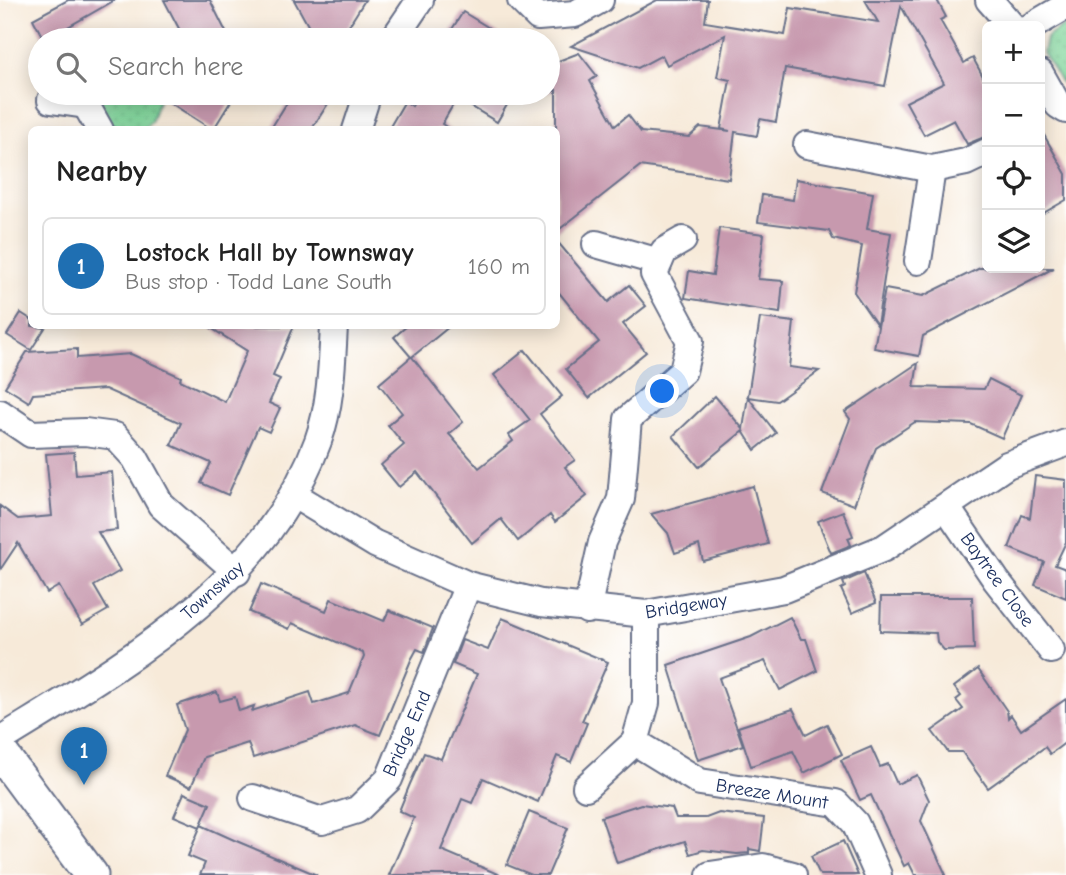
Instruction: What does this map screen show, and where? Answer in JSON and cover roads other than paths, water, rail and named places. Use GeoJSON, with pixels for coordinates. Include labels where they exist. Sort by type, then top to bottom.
{"type":"FeatureCollection","features":[{"type":"Feature","properties":{"kind":"street"},"geometry":{"type":"LineString","coordinates":[[401,28],[420,0]]}},
{"type":"Feature","properties":{"kind":"street"},"geometry":{"type":"LineString","coordinates":[[521,0],[538,17],[576,14],[600,0]]}},
{"type":"Feature","properties":{"kind":"street"},"geometry":{"type":"LineString","coordinates":[[989,0],[1008,21]]}},
{"type":"Feature","properties":{"kind":"street"},"geometry":{"type":"LineString","coordinates":[[1040,21],[1066,6]]}},
{"type":"Feature","properties":{"kind":"street"},"geometry":{"type":"LineString","coordinates":[[1044,84],[1054,111]]}},
{"type":"Feature","properties":{"kind":"street"},"geometry":{"type":"LineString","coordinates":[[90,105],[98,126]]}},
{"type":"Feature","properties":{"kind":"street"},"geometry":{"type":"LineString","coordinates":[[357,126],[364,105]]}},
{"type":"Feature","properties":{"kind":"street"},"geometry":{"type":"LineString","coordinates":[[807,145],[932,169],[967,162],[982,154]]}},
{"type":"Feature","properties":{"kind":"street"},"geometry":{"type":"LineString","coordinates":[[918,261],[932,169]]}},
{"type":"Feature","properties":{"kind":"street"},"geometry":{"type":"LineString","coordinates":[[587,610],[601,542],[621,499],[628,419],[682,371],[690,341],[654,274],[664,251],[683,240]]}},
{"type":"Feature","properties":{"kind":"street"},"geometry":{"type":"LineString","coordinates":[[597,244],[659,262]]}},
{"type":"Feature","properties":{"kind":"street","name":"Townsway"},"geometry":{"type":"LineString","coordinates":[[0,740],[135,657],[237,572],[294,495],[319,439],[330,380],[334,329]]}},
{"type":"Feature","properties":{"kind":"street"},"geometry":{"type":"LineString","coordinates":[[0,412],[31,435],[85,432],[115,436],[135,458],[161,505],[237,572]]}},
{"type":"Feature","properties":{"kind":"street","name":"Bridgeway"},"geometry":{"type":"LineString","coordinates":[[294,495],[375,544],[468,585],[587,610],[646,614],[784,589],[884,548],[1007,465],[1066,443]]}},
{"type":"Feature","properties":{"kind":"street","name":"Baytree Close"},"geometry":{"type":"LineString","coordinates":[[947,508],[996,580],[1051,650]]}},
{"type":"Feature","properties":{"kind":"street","name":"Bridge End"},"geometry":{"type":"LineString","coordinates":[[253,798],[322,821],[357,810],[390,779],[468,585]]}},
{"type":"Feature","properties":{"kind":"street"},"geometry":{"type":"LineString","coordinates":[[586,787],[635,742],[646,703],[646,614]]}},
{"type":"Feature","properties":{"kind":"street","name":"Breeze Mount"},"geometry":{"type":"LineString","coordinates":[[635,742],[700,782],[836,803],[855,823],[877,875]]}},
{"type":"Feature","properties":{"kind":"street"},"geometry":{"type":"LineString","coordinates":[[0,752],[91,875]]}},
{"type":"Feature","properties":{"kind":"street"},"geometry":{"type":"LineString","coordinates":[[710,875],[763,867],[793,875]]}},
{"type":"Feature","properties":{"kind":"place","name":"Lostock Hall by Townsway"},"geometry":{"type":"Point","coordinates":[84,785]}}]}
